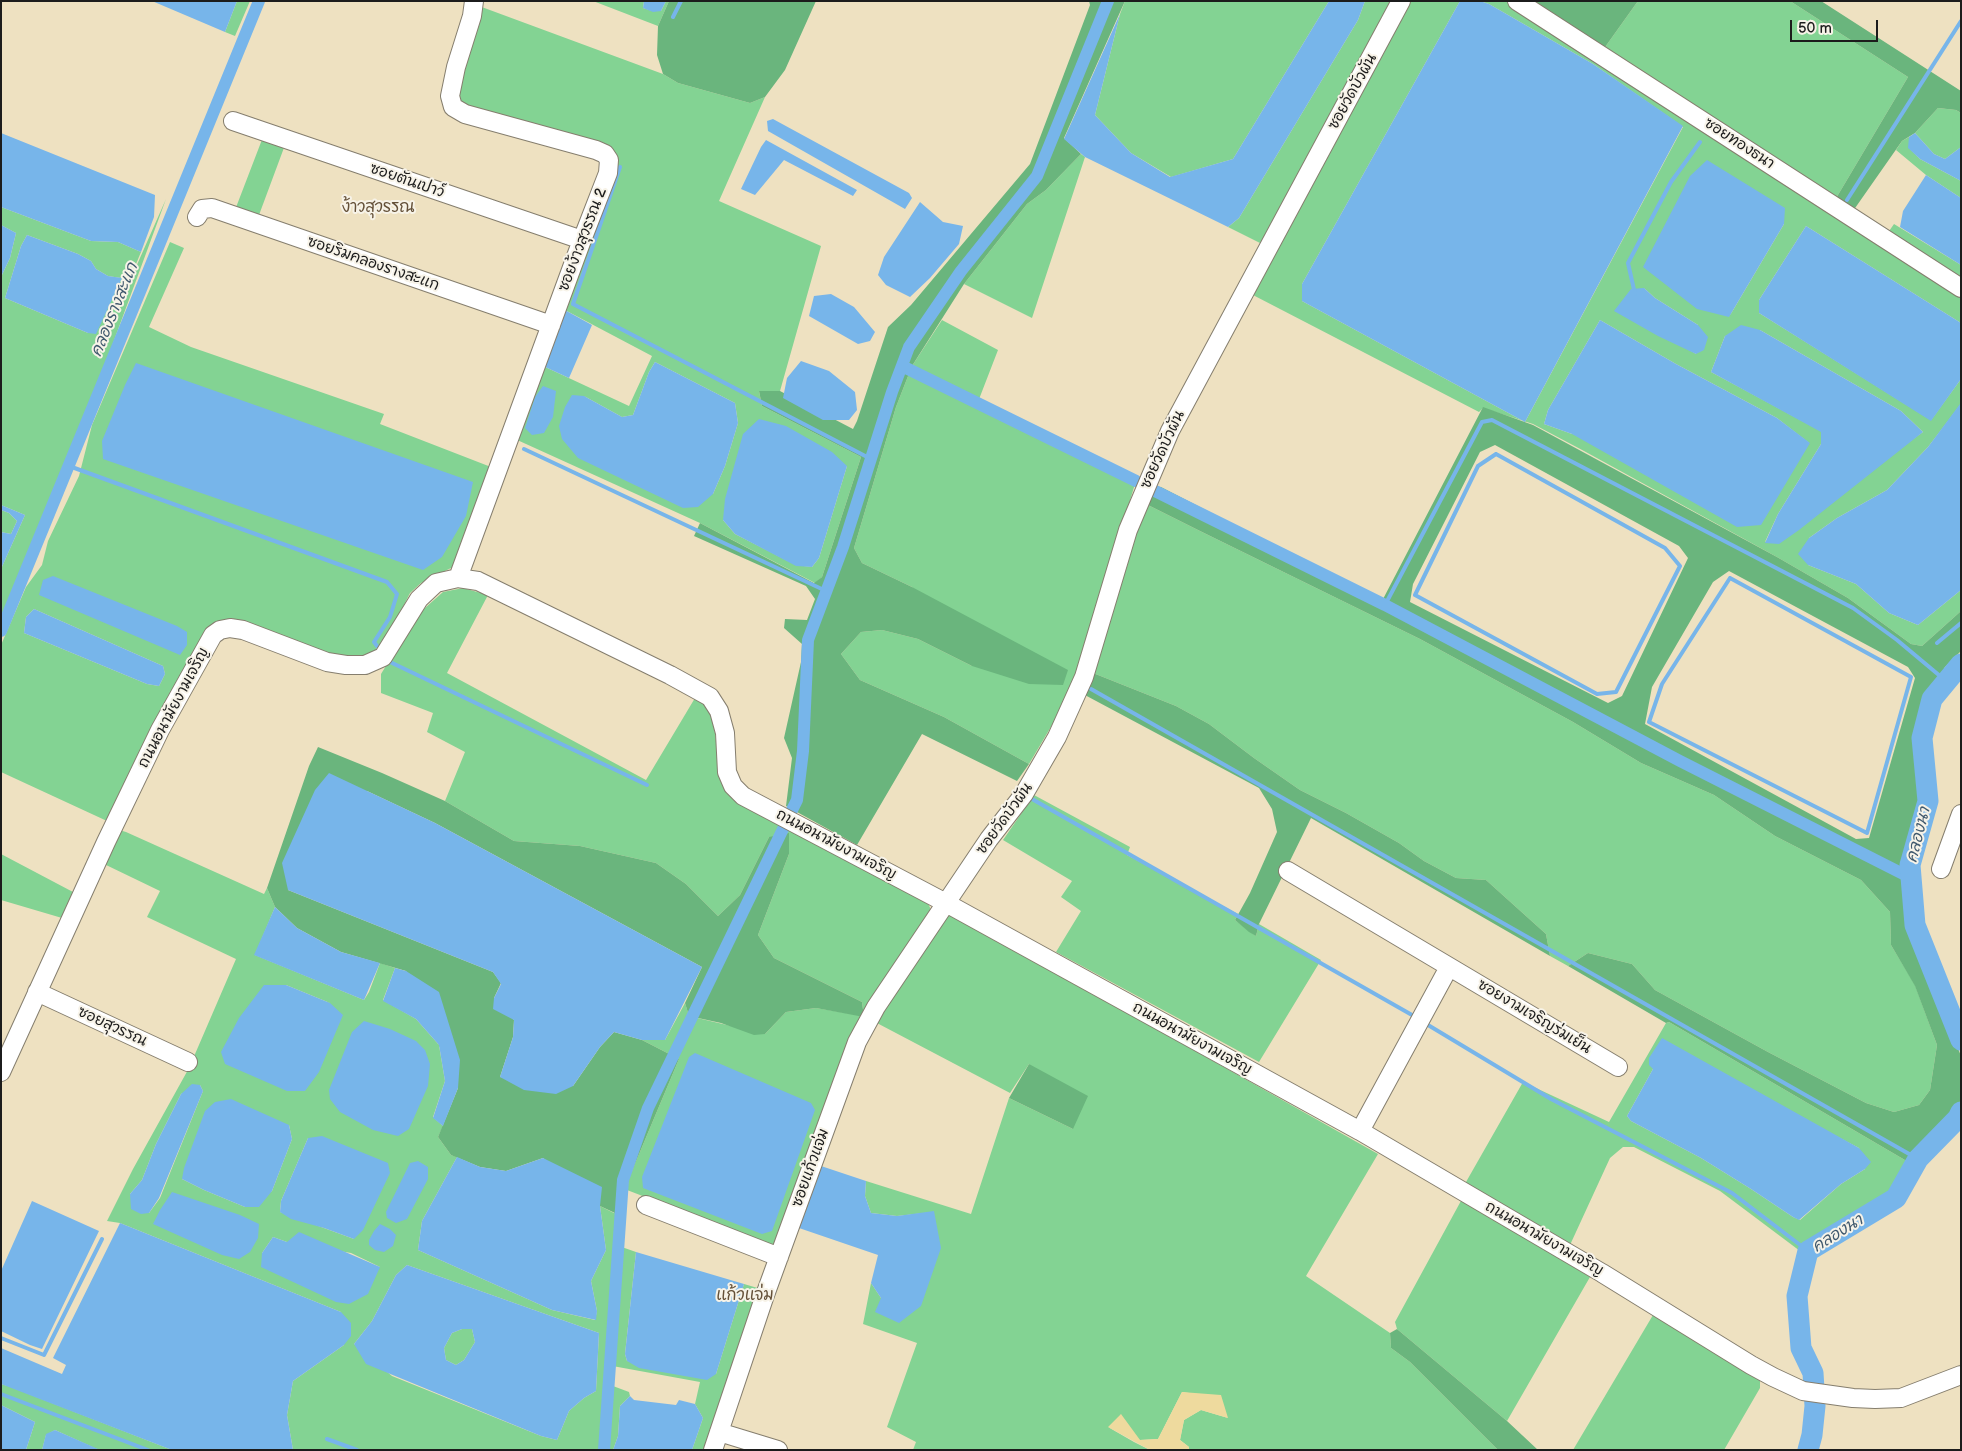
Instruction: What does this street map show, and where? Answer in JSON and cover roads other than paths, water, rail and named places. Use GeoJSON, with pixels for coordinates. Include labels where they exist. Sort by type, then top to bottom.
{"type":"FeatureCollection","features":[{"type":"Feature","properties":{"kind":"street","name":"ซอยง้าวสุวรรณ 2"},"geometry":{"type":"LineString","coordinates":[[458,578],[608,173],[609,160],[605,154],[596,150],[464,114],[453,107],[450,96],[456,67],[472,16],[474,1]]}},
{"type":"Feature","properties":{"kind":"street","name":"ซอยวัดบัวผัน"},"geometry":{"type":"LineString","coordinates":[[946,904],[989,839],[1024,794],[1057,736],[1084,677],[1128,530],[1170,431],[1401,1]]}},
{"type":"Feature","properties":{"kind":"street","name":"ซอยทองธนา"},"geometry":{"type":"LineString","coordinates":[[1517,1],[1961,288]]}},
{"type":"Feature","properties":{"kind":"street","name":"ซอยตันเปาว์"},"geometry":{"type":"LineString","coordinates":[[233,121],[582,240]]}},
{"type":"Feature","properties":{"kind":"street","name":"ซอยริมคลองรางสะแก"},"geometry":{"type":"LineString","coordinates":[[197,217],[202,209],[212,208],[551,326]]}},
{"type":"Feature","properties":{"kind":"street","name":"ถนนอนามัยงามเจริญ"},"geometry":{"type":"LineString","coordinates":[[1,1072],[106,842],[160,730],[205,646],[213,635],[220,630],[230,628],[243,630],[327,662],[346,666],[365,665],[383,657],[419,599],[436,583],[458,578],[478,581],[662,671],[710,697],[719,711],[725,733],[727,772],[733,786],[743,796],[946,904],[1360,1131],[1602,1273],[1751,1366],[1803,1391],[1868,1399],[1901,1398],[1961,1375]]}},
{"type":"Feature","properties":{"kind":"street"},"geometry":{"type":"LineString","coordinates":[[1941,869],[1961,814]]}},
{"type":"Feature","properties":{"kind":"street","name":"ซอยงามเจริญร่มเย็น"},"geometry":{"type":"LineString","coordinates":[[1288,871],[1618,1067]]}},
{"type":"Feature","properties":{"kind":"street","name":"ซอยแก้วแจ่ม"},"geometry":{"type":"LineString","coordinates":[[713,1450],[779,1256],[857,1042],[876,1007],[946,904]]}},
{"type":"Feature","properties":{"kind":"street"},"geometry":{"type":"LineString","coordinates":[[1360,1131],[1449,967]]}},
{"type":"Feature","properties":{"kind":"street","name":"ซอยสุวรรณ"},"geometry":{"type":"LineString","coordinates":[[37,992],[188,1062]]}},
{"type":"Feature","properties":{"kind":"street"},"geometry":{"type":"LineString","coordinates":[[646,1205],[779,1256]]}},
{"type":"Feature","properties":{"kind":"street"},"geometry":{"type":"LineString","coordinates":[[719,1432],[778,1450]]}},
{"type":"Feature","properties":{"kind":"water"},"geometry":{"type":"Polygon","coordinates":[[[152,1],[237,1],[225,32],[152,1]]]}},
{"type":"Feature","properties":{"kind":"water"},"geometry":{"type":"Polygon","coordinates":[[[644,1],[666,1],[661,11],[653,12],[643,8],[644,1]]]}},
{"type":"Feature","properties":{"kind":"water"},"geometry":{"type":"Polygon","coordinates":[[[1329,1],[1365,1],[1358,20],[1239,218],[1228,227],[1085,157],[1064,139],[1120,14],[1095,115],[1131,153],[1170,177],[1233,159],[1329,1]]]}},
{"type":"Feature","properties":{"kind":"water"},"geometry":{"type":"Polygon","coordinates":[[[1460,1],[1480,1],[1489,4],[1593,64],[1683,126],[1525,422],[1302,301],[1302,284],[1460,1]]]}},
{"type":"Feature","properties":{"kind":"water"},"geometry":{"type":"Polygon","coordinates":[[[773,119],[909,193],[912,198],[905,209],[768,131],[767,121],[773,119]]]}},
{"type":"Feature","properties":{"kind":"water"},"geometry":{"type":"Polygon","coordinates":[[[1,133],[155,195],[154,217],[141,252],[118,242],[91,241],[1,207],[1,133]]]}},
{"type":"Feature","properties":{"kind":"water"},"geometry":{"type":"Polygon","coordinates":[[[1915,133],[1934,154],[1945,159],[1961,147],[1961,181],[1920,159],[1908,148],[1909,137],[1915,133]]]}},
{"type":"Feature","properties":{"kind":"water"},"geometry":{"type":"Polygon","coordinates":[[[766,140],[857,190],[853,196],[784,160],[755,195],[741,189],[766,140]]]}},
{"type":"Feature","properties":{"kind":"water"},"geometry":{"type":"Polygon","coordinates":[[[1707,160],[1785,208],[1784,224],[1729,317],[1697,309],[1643,267],[1690,176],[1707,160]]]}},
{"type":"Feature","properties":{"kind":"water"},"geometry":{"type":"Polygon","coordinates":[[[1926,175],[1961,198],[1961,265],[1900,227],[1903,211],[1926,175]]]}},
{"type":"Feature","properties":{"kind":"water"},"geometry":{"type":"Polygon","coordinates":[[[920,202],[943,222],[963,226],[959,244],[930,278],[910,297],[886,285],[878,275],[884,257],[920,202]]]}},
{"type":"Feature","properties":{"kind":"water"},"geometry":{"type":"Polygon","coordinates":[[[1,225],[16,233],[10,258],[1,277],[1,225]]]}},
{"type":"Feature","properties":{"kind":"water"},"geometry":{"type":"Polygon","coordinates":[[[1806,226],[1961,323],[1961,379],[1931,421],[1759,313],[1759,300],[1806,226]]]}},
{"type":"Feature","properties":{"kind":"water"},"geometry":{"type":"Polygon","coordinates":[[[27,235],[78,254],[91,261],[96,269],[108,276],[122,278],[96,334],[88,333],[5,298],[21,246],[27,235]]]}},
{"type":"Feature","properties":{"kind":"water"},"geometry":{"type":"Polygon","coordinates":[[[1644,288],[1655,298],[1698,325],[1708,337],[1704,350],[1696,354],[1658,336],[1614,311],[1631,289],[1644,288]]]}},
{"type":"Feature","properties":{"kind":"water"},"geometry":{"type":"Polygon","coordinates":[[[831,294],[854,307],[875,332],[870,341],[858,344],[809,316],[814,296],[831,294]]]}},
{"type":"Feature","properties":{"kind":"water"},"geometry":{"type":"Polygon","coordinates":[[[563,309],[592,325],[569,378],[543,366],[563,309]]]}},
{"type":"Feature","properties":{"kind":"water"},"geometry":{"type":"Polygon","coordinates":[[[1600,320],[1676,364],[1777,418],[1810,443],[1761,525],[1737,527],[1572,434],[1544,424],[1548,410],[1600,320]]]}},
{"type":"Feature","properties":{"kind":"water"},"geometry":{"type":"Polygon","coordinates":[[[1741,325],[1760,330],[1901,411],[1923,432],[1779,544],[1765,543],[1778,514],[1821,444],[1821,432],[1711,372],[1725,336],[1741,325]]]}},
{"type":"Feature","properties":{"kind":"water"},"geometry":{"type":"Polygon","coordinates":[[[801,361],[829,371],[855,392],[857,410],[849,420],[823,420],[783,398],[787,378],[801,361]]]}},
{"type":"Feature","properties":{"kind":"water"},"geometry":{"type":"Polygon","coordinates":[[[655,362],[735,403],[738,423],[725,466],[713,494],[698,507],[683,508],[578,458],[562,439],[559,426],[565,407],[572,395],[584,396],[622,417],[633,415],[649,372],[655,362]]]}},
{"type":"Feature","properties":{"kind":"water"},"geometry":{"type":"Polygon","coordinates":[[[136,363],[473,482],[466,516],[442,557],[423,570],[103,459],[102,441],[136,363]]]}},
{"type":"Feature","properties":{"kind":"water"},"geometry":{"type":"Polygon","coordinates":[[[543,386],[556,391],[553,417],[544,433],[532,435],[525,428],[535,397],[543,386]]]}},
{"type":"Feature","properties":{"kind":"water"},"geometry":{"type":"Polygon","coordinates":[[[1960,404],[1961,590],[1918,625],[1889,613],[1856,584],[1808,565],[1798,554],[1809,538],[1837,518],[1887,490],[1928,447],[1960,404]]]}},
{"type":"Feature","properties":{"kind":"water"},"geometry":{"type":"Polygon","coordinates":[[[759,419],[786,426],[832,452],[847,466],[819,558],[812,567],[796,566],[735,534],[723,520],[725,499],[743,434],[759,419]]]}},
{"type":"Feature","properties":{"kind":"water"},"geometry":{"type":"Polygon","coordinates":[[[1,505],[25,515],[1,569],[1,532],[11,534],[17,521],[9,513],[1,510],[1,505]]]}},
{"type":"Feature","properties":{"kind":"water"},"geometry":{"type":"Polygon","coordinates":[[[53,576],[177,626],[187,632],[187,645],[180,655],[39,595],[43,580],[53,576]]]}},
{"type":"Feature","properties":{"kind":"water"},"geometry":{"type":"Polygon","coordinates":[[[34,609],[163,666],[165,674],[159,686],[147,684],[24,633],[26,617],[34,609]]]}},
{"type":"Feature","properties":{"kind":"water"},"geometry":{"type":"Polygon","coordinates":[[[329,773],[435,823],[702,967],[665,1040],[642,1040],[614,1032],[600,1047],[573,1086],[556,1094],[524,1090],[500,1077],[513,1037],[514,1020],[493,1009],[494,998],[501,984],[493,972],[288,890],[282,863],[315,790],[329,773]]]}},
{"type":"Feature","properties":{"kind":"water"},"geometry":{"type":"Polygon","coordinates":[[[275,907],[297,928],[341,952],[380,963],[364,1000],[254,955],[275,907]]]}},
{"type":"Feature","properties":{"kind":"water"},"geometry":{"type":"Polygon","coordinates":[[[395,968],[406,971],[439,992],[460,1060],[458,1088],[443,1126],[433,1118],[445,1081],[439,1045],[416,1019],[383,1001],[395,968]]]}},
{"type":"Feature","properties":{"kind":"water"},"geometry":{"type":"Polygon","coordinates":[[[264,985],[286,985],[330,1003],[343,1015],[319,1072],[305,1091],[287,1091],[225,1064],[221,1052],[239,1018],[264,985]]]}},
{"type":"Feature","properties":{"kind":"water"},"geometry":{"type":"Polygon","coordinates":[[[364,1021],[390,1029],[416,1041],[425,1050],[430,1064],[428,1086],[409,1129],[398,1136],[373,1130],[340,1112],[330,1099],[329,1090],[352,1032],[364,1021]]]}},
{"type":"Feature","properties":{"kind":"water"},"geometry":{"type":"Polygon","coordinates":[[[1662,1038],[1859,1148],[1871,1162],[1865,1169],[1841,1184],[1799,1220],[1701,1158],[1631,1121],[1627,1116],[1653,1069],[1649,1065],[1649,1058],[1662,1038]]]}},
{"type":"Feature","properties":{"kind":"water"},"geometry":{"type":"Polygon","coordinates":[[[695,1053],[811,1103],[815,1110],[772,1231],[762,1234],[643,1188],[642,1177],[689,1057],[695,1053]]]}},
{"type":"Feature","properties":{"kind":"water"},"geometry":{"type":"Polygon","coordinates":[[[192,1084],[200,1085],[203,1091],[159,1198],[149,1213],[141,1214],[131,1209],[130,1194],[142,1180],[156,1144],[181,1094],[192,1084]]]}},
{"type":"Feature","properties":{"kind":"water"},"geometry":{"type":"Polygon","coordinates":[[[231,1099],[289,1125],[292,1139],[272,1191],[259,1207],[245,1207],[182,1179],[184,1168],[205,1111],[215,1102],[231,1099]]]}},
{"type":"Feature","properties":{"kind":"water"},"geometry":{"type":"Polygon","coordinates":[[[322,1136],[388,1163],[390,1173],[363,1230],[354,1239],[291,1219],[280,1212],[281,1201],[308,1138],[322,1136]]]}},
{"type":"Feature","properties":{"kind":"water"},"geometry":{"type":"Polygon","coordinates":[[[457,1157],[480,1167],[506,1171],[543,1158],[602,1187],[600,1206],[606,1250],[591,1281],[597,1311],[596,1320],[552,1310],[418,1250],[422,1221],[457,1157]]]}},
{"type":"Feature","properties":{"kind":"water"},"geometry":{"type":"Polygon","coordinates":[[[418,1161],[428,1167],[428,1179],[407,1219],[396,1223],[387,1218],[386,1212],[410,1163],[418,1161]]]}},
{"type":"Feature","properties":{"kind":"water"},"geometry":{"type":"Polygon","coordinates":[[[818,1165],[866,1181],[865,1196],[871,1213],[897,1216],[934,1211],[941,1248],[921,1306],[899,1323],[875,1312],[881,1298],[871,1283],[878,1255],[799,1228],[818,1165]]]}},
{"type":"Feature","properties":{"kind":"water"},"geometry":{"type":"Polygon","coordinates":[[[172,1192],[240,1215],[259,1224],[258,1238],[250,1252],[239,1259],[222,1255],[153,1224],[172,1192]]]}},
{"type":"Feature","properties":{"kind":"water"},"geometry":{"type":"Polygon","coordinates":[[[32,1201],[99,1231],[42,1349],[1,1331],[1,1271],[32,1201]]]}},
{"type":"Feature","properties":{"kind":"water"},"geometry":{"type":"Polygon","coordinates":[[[120,1223],[341,1312],[351,1323],[351,1336],[344,1345],[293,1381],[287,1415],[293,1450],[172,1450],[1,1384],[1,1348],[62,1374],[66,1365],[53,1358],[120,1223]]]}},
{"type":"Feature","properties":{"kind":"water"},"geometry":{"type":"Polygon","coordinates":[[[380,1224],[390,1229],[396,1235],[393,1246],[384,1252],[375,1250],[369,1245],[369,1240],[380,1224]]]}},
{"type":"Feature","properties":{"kind":"water"},"geometry":{"type":"Polygon","coordinates":[[[299,1232],[380,1267],[368,1294],[349,1304],[336,1302],[261,1267],[262,1253],[273,1237],[287,1242],[299,1232]]]}},
{"type":"Feature","properties":{"kind":"water"},"geometry":{"type":"Polygon","coordinates":[[[636,1252],[744,1284],[716,1374],[707,1380],[639,1368],[627,1361],[625,1354],[636,1252]]]}},
{"type":"Feature","properties":{"kind":"water"},"geometry":{"type":"Polygon","coordinates":[[[407,1265],[599,1333],[596,1391],[584,1398],[569,1411],[557,1440],[541,1436],[366,1364],[354,1344],[372,1321],[396,1275],[407,1265]],[[462,1329],[452,1333],[444,1348],[446,1360],[456,1365],[464,1360],[475,1342],[472,1329],[462,1329]]]}},
{"type":"Feature","properties":{"kind":"water"},"geometry":{"type":"Polygon","coordinates":[[[630,1396],[634,1400],[676,1405],[679,1400],[695,1404],[703,1418],[692,1450],[613,1450],[618,1436],[620,1406],[630,1396]]]}},
{"type":"Feature","properties":{"kind":"water"},"geometry":{"type":"Polygon","coordinates":[[[1,1405],[35,1422],[26,1450],[1,1450],[1,1405]]]}},
{"type":"Feature","properties":{"kind":"water"},"geometry":{"type":"Polygon","coordinates":[[[55,1430],[99,1450],[42,1450],[46,1434],[55,1430]]]}},
{"type":"Feature","properties":{"kind":"waterway","name":"คลองรางสะแก"},"geometry":{"type":"LineString","coordinates":[[1,631],[259,1]]}},
{"type":"Feature","properties":{"kind":"waterway"},"geometry":{"type":"LineString","coordinates":[[673,17],[681,1]]}},
{"type":"Feature","properties":{"kind":"waterway"},"geometry":{"type":"LineString","coordinates":[[792,810],[797,800],[803,751],[808,640],[843,547],[892,392],[909,347],[961,271],[1037,176],[1108,1]]}},
{"type":"Feature","properties":{"kind":"waterway"},"geometry":{"type":"LineString","coordinates":[[1847,200],[1961,21]]}},
{"type":"Feature","properties":{"kind":"waterway"},"geometry":{"type":"LineString","coordinates":[[1635,294],[1628,263],[1671,182],[1700,142]]}},
{"type":"Feature","properties":{"kind":"waterway"},"geometry":{"type":"LineString","coordinates":[[620,167],[573,304],[871,459]]}},
{"type":"Feature","properties":{"kind":"waterway"},"geometry":{"type":"LineString","coordinates":[[902,366],[1136,481]]}},
{"type":"Feature","properties":{"kind":"waterway"},"geometry":{"type":"LineString","coordinates":[[1385,605],[1482,422],[1492,420],[1853,608],[1897,640],[1946,681]]}},
{"type":"Feature","properties":{"kind":"waterway"},"geometry":{"type":"LineString","coordinates":[[524,449],[826,591]]}},
{"type":"Feature","properties":{"kind":"waterway"},"geometry":{"type":"LineString","coordinates":[[1496,454],[1665,548],[1680,566],[1616,692],[1597,694],[1415,595],[1478,466],[1496,454]]}},
{"type":"Feature","properties":{"kind":"waterway"},"geometry":{"type":"LineString","coordinates":[[69,466],[387,582],[397,594],[390,617],[374,642],[377,646]]}},
{"type":"Feature","properties":{"kind":"waterway"},"geometry":{"type":"LineString","coordinates":[[1155,491],[1385,605],[1680,761],[1911,878]]}},
{"type":"Feature","properties":{"kind":"waterway"},"geometry":{"type":"LineString","coordinates":[[1730,578],[1911,677],[1867,833],[1649,722],[1662,684],[1730,578]]}},
{"type":"Feature","properties":{"kind":"waterway"},"geometry":{"type":"LineString","coordinates":[[1937,643],[1961,623]]}},
{"type":"Feature","properties":{"kind":"waterway"},"geometry":{"type":"LineString","coordinates":[[388,661],[647,785]]}},
{"type":"Feature","properties":{"kind":"waterway","name":"คลองนา"},"geometry":{"type":"LineString","coordinates":[[1961,664],[1932,699],[1922,738],[1928,801],[1910,865],[1915,925],[1961,1040]]}},
{"type":"Feature","properties":{"kind":"waterway"},"geometry":{"type":"LineString","coordinates":[[1091,689],[1918,1159]]}},
{"type":"Feature","properties":{"kind":"waterway"},"geometry":{"type":"LineString","coordinates":[[1032,799],[1412,1015]]}},
{"type":"Feature","properties":{"kind":"waterway"},"geometry":{"type":"LineString","coordinates":[[604,1450],[623,1180],[648,1108],[783,829]]}},
{"type":"Feature","properties":{"kind":"waterway"},"geometry":{"type":"LineString","coordinates":[[1428,1025],[1551,1099],[1732,1193],[1808,1251]]}},
{"type":"Feature","properties":{"kind":"waterway","name":"คลองนา"},"geometry":{"type":"LineString","coordinates":[[1808,1450],[1812,1435],[1815,1406],[1813,1373],[1801,1348],[1797,1296],[1808,1251],[1896,1198],[1918,1159],[1958,1118],[1961,1112]]}},
{"type":"Feature","properties":{"kind":"waterway"},"geometry":{"type":"LineString","coordinates":[[1,1338],[44,1355],[102,1239]]}},
{"type":"Feature","properties":{"kind":"waterway"},"geometry":{"type":"LineString","coordinates":[[1,1394],[148,1450]]}},
{"type":"Feature","properties":{"kind":"waterway"},"geometry":{"type":"LineString","coordinates":[[327,1439],[357,1450]]}},
{"type":"Feature","properties":{"kind":"district","name":"ง้าวสุวรรณ"},"geometry":{"type":"Point","coordinates":[378,208]}},
{"type":"Feature","properties":{"kind":"district","name":"แก้วแจ่ม"},"geometry":{"type":"Point","coordinates":[745,1296]}}]}
